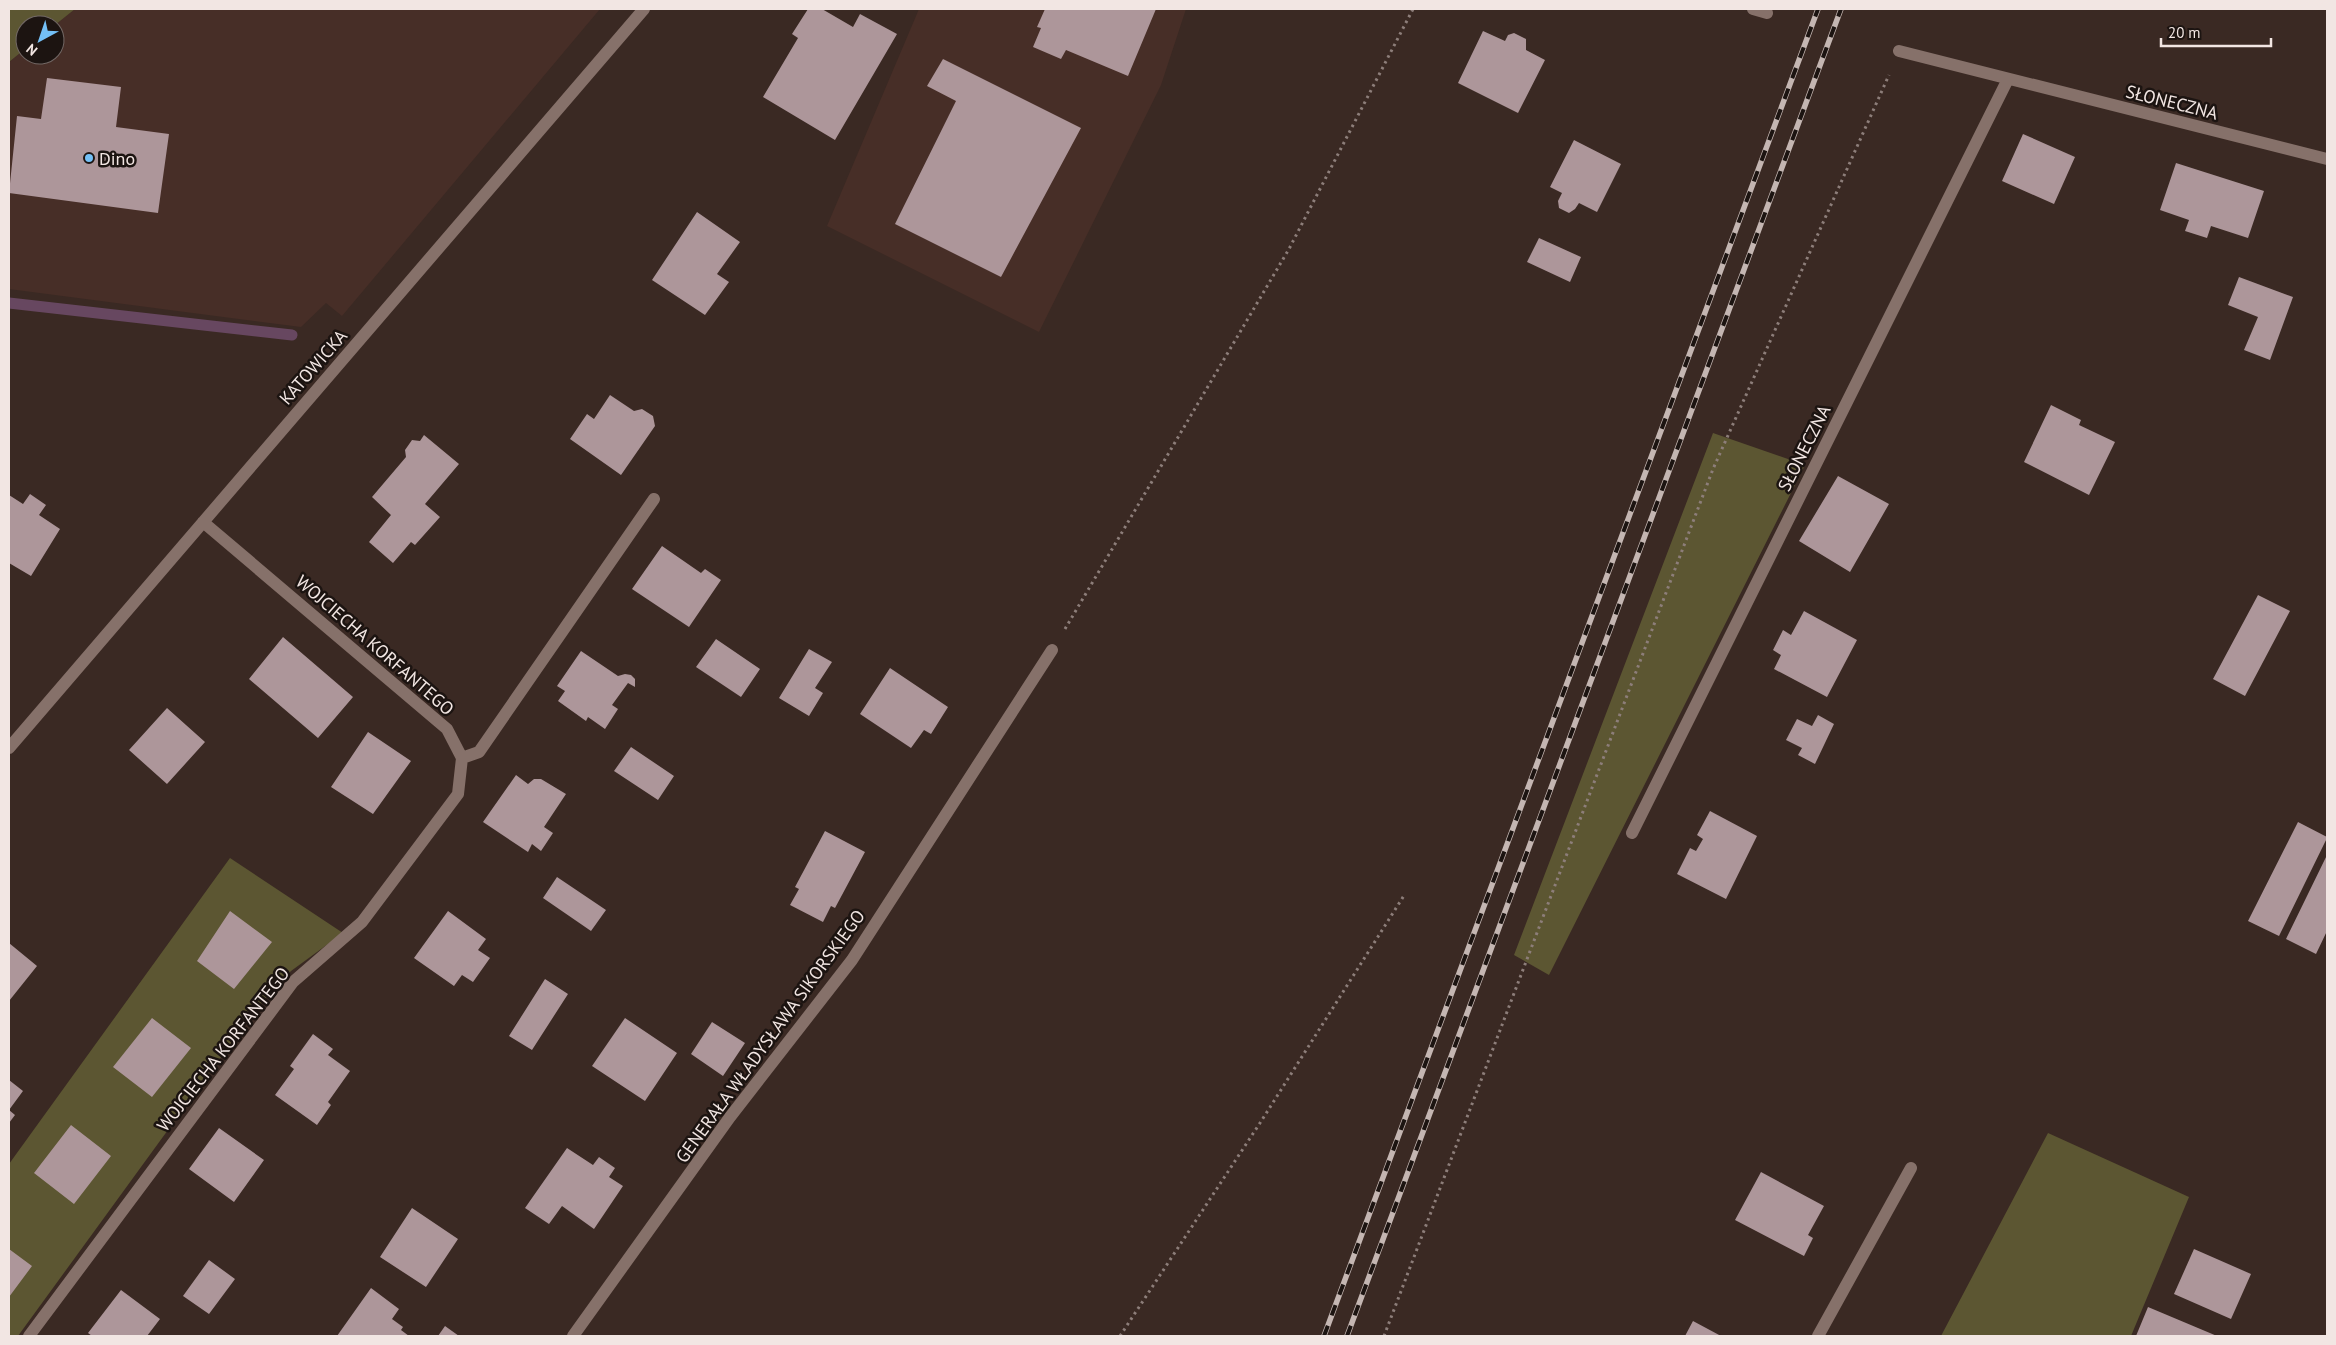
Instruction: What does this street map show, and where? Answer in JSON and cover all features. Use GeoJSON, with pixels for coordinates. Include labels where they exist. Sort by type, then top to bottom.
{"type":"FeatureCollection","features":[{"type":"Feature","properties":{"kind":"street","name":"KATOWICKA"},"geometry":{"type":"LineString","coordinates":[[9,748],[644,9]]}},
{"type":"Feature","properties":{"kind":"street"},"geometry":{"type":"LineString","coordinates":[[1754,9],[1767,14]]}},
{"type":"Feature","properties":{"kind":"street","name":"SŁONECZNA"},"geometry":{"type":"LineString","coordinates":[[1899,51],[2327,159]]}},
{"type":"Feature","properties":{"kind":"street","name":"SŁONECZNA"},"geometry":{"type":"LineString","coordinates":[[1632,833],[2008,79]]}},
{"type":"Feature","properties":{"kind":"street"},"geometry":{"type":"LineString","coordinates":[[462,758],[479,752],[654,499]]}},
{"type":"Feature","properties":{"kind":"street","name":"WOJCIECHA KORFANTEGO"},"geometry":{"type":"LineString","coordinates":[[28,1336],[293,982],[362,922],[458,794],[462,758],[447,729],[203,522]]}},
{"type":"Feature","properties":{"kind":"street","name":"GENERAŁA WŁADYSŁAWA SIKORSKIEGO"},"geometry":{"type":"LineString","coordinates":[[573,1336],[730,1117],[852,960],[1052,650]]}},
{"type":"Feature","properties":{"kind":"street"},"geometry":{"type":"LineString","coordinates":[[1818,1336],[1911,1168]]}},
{"type":"Feature","properties":{"kind":"path"},"geometry":{"type":"LineString","coordinates":[[1052,650],[1289,249],[1413,9]]}},
{"type":"Feature","properties":{"kind":"path"},"geometry":{"type":"LineString","coordinates":[[1384,1336],[1713,469],[1899,51]]}},
{"type":"Feature","properties":{"kind":"path"},"geometry":{"type":"LineString","coordinates":[[1120,1336],[1260,1124],[1405,894]]}},
{"type":"Feature","properties":{"kind":"shaded area"},"geometry":{"type":"Polygon","coordinates":[[[9,9],[75,9],[65,17],[65,15],[15,15],[15,57],[9,62],[9,9]]]}},
{"type":"Feature","properties":{"kind":"shaded area"},"geometry":{"type":"Polygon","coordinates":[[[75,9],[600,9],[342,316],[326,303],[301,327],[9,289],[9,62],[15,57],[15,65],[65,65],[65,17],[75,9]]]}},
{"type":"Feature","properties":{"kind":"shaded area"},"geometry":{"type":"Polygon","coordinates":[[[919,9],[1186,9],[1161,85],[1039,332],[827,226],[919,9]]]}},
{"type":"Feature","properties":{"kind":"shaded area"},"geometry":{"type":"Polygon","coordinates":[[[1713,433],[1805,465],[1549,975],[1514,955],[1713,433]]]}},
{"type":"Feature","properties":{"kind":"shaded area"},"geometry":{"type":"Polygon","coordinates":[[[230,858],[343,933],[291,971],[256,1009],[18,1336],[9,1336],[9,1164],[230,858]]]}},
{"type":"Feature","properties":{"kind":"shaded area"},"geometry":{"type":"Polygon","coordinates":[[[2048,1133],[2189,1197],[2131,1336],[1941,1336],[2048,1133]]]}},
{"type":"Feature","properties":{"kind":"building"},"geometry":{"type":"Polygon","coordinates":[[[808,9],[822,9],[853,27],[860,14],[897,34],[835,140],[763,97],[798,38],[792,34],[808,9]]]}},
{"type":"Feature","properties":{"kind":"building"},"geometry":{"type":"Polygon","coordinates":[[[1045,9],[1156,9],[1128,76],[1066,50],[1061,59],[1033,47],[1041,28],[1037,27],[1045,9]]]}},
{"type":"Feature","properties":{"kind":"building"},"geometry":{"type":"Polygon","coordinates":[[[1483,31],[1505,41],[1508,35],[1514,33],[1526,39],[1526,50],[1545,60],[1518,113],[1458,83],[1483,31]]]}},
{"type":"Feature","properties":{"kind":"building"},"geometry":{"type":"Polygon","coordinates":[[[943,59],[1081,128],[1001,277],[895,224],[956,101],[927,86],[943,59]]]}},
{"type":"Feature","properties":{"kind":"building","name":"Dino"},"geometry":{"type":"Polygon","coordinates":[[[47,78],[121,87],[116,127],[169,134],[158,213],[9,193],[17,116],[41,119],[47,78]]]}},
{"type":"Feature","properties":{"kind":"building"},"geometry":{"type":"Polygon","coordinates":[[[2023,134],[2075,157],[2054,204],[2002,181],[2023,134]]]}},
{"type":"Feature","properties":{"kind":"building"},"geometry":{"type":"Polygon","coordinates":[[[1574,140],[1621,164],[1597,212],[1579,203],[1569,213],[1559,208],[1558,201],[1562,193],[1550,187],[1574,140]]]}},
{"type":"Feature","properties":{"kind":"building"},"geometry":{"type":"Polygon","coordinates":[[[2176,163],[2264,191],[2248,238],[2211,226],[2207,238],[2185,231],[2189,220],[2160,210],[2176,163]]]}},
{"type":"Feature","properties":{"kind":"building"},"geometry":{"type":"Polygon","coordinates":[[[697,212],[740,242],[717,274],[729,282],[705,315],[652,280],[697,212]]]}},
{"type":"Feature","properties":{"kind":"building"},"geometry":{"type":"Polygon","coordinates":[[[1539,238],[1581,257],[1570,282],[1527,262],[1539,238]]]}},
{"type":"Feature","properties":{"kind":"building"},"geometry":{"type":"Polygon","coordinates":[[[2239,277],[2293,297],[2270,360],[2244,350],[2258,317],[2228,305],[2239,277]]]}},
{"type":"Feature","properties":{"kind":"building"},"geometry":{"type":"Polygon","coordinates":[[[610,395],[634,411],[642,409],[653,416],[655,426],[621,475],[570,439],[587,414],[594,419],[610,395]]]}},
{"type":"Feature","properties":{"kind":"building"},"geometry":{"type":"Polygon","coordinates":[[[2051,405],[2081,420],[2079,425],[2115,442],[2089,495],[2024,462],[2051,405]]]}},
{"type":"Feature","properties":{"kind":"building"},"geometry":{"type":"Polygon","coordinates":[[[424,435],[459,464],[425,504],[440,517],[415,545],[411,542],[393,563],[369,542],[391,515],[372,497],[406,457],[405,450],[412,440],[420,441],[424,435]]]}},
{"type":"Feature","properties":{"kind":"building"},"geometry":{"type":"Polygon","coordinates":[[[1838,476],[1889,504],[1850,572],[1799,541],[1838,476]]]}},
{"type":"Feature","properties":{"kind":"building"},"geometry":{"type":"Polygon","coordinates":[[[30,494],[46,505],[39,515],[60,529],[31,576],[9,563],[9,495],[23,504],[30,494]]]}},
{"type":"Feature","properties":{"kind":"building"},"geometry":{"type":"Polygon","coordinates":[[[662,546],[701,573],[705,569],[721,580],[689,627],[632,589],[662,546]]]}},
{"type":"Feature","properties":{"kind":"building"},"geometry":{"type":"Polygon","coordinates":[[[2258,595],[2290,611],[2245,696],[2213,679],[2258,595]]]}},
{"type":"Feature","properties":{"kind":"building"},"geometry":{"type":"Polygon","coordinates":[[[1804,611],[1857,640],[1827,697],[1774,669],[1781,655],[1773,650],[1783,630],[1791,635],[1804,611]]]}},
{"type":"Feature","properties":{"kind":"building"},"geometry":{"type":"Polygon","coordinates":[[[283,637],[353,697],[318,738],[249,679],[283,637]]]}},
{"type":"Feature","properties":{"kind":"building"},"geometry":{"type":"Polygon","coordinates":[[[716,639],[760,669],[741,697],[696,667],[716,639]]]}},
{"type":"Feature","properties":{"kind":"building"},"geometry":{"type":"Polygon","coordinates":[[[809,649],[832,662],[815,688],[823,693],[809,716],[779,698],[809,649]]]}},
{"type":"Feature","properties":{"kind":"building"},"geometry":{"type":"Polygon","coordinates":[[[581,651],[618,676],[631,675],[635,679],[635,687],[628,683],[612,705],[618,709],[605,729],[588,717],[586,721],[558,701],[565,691],[557,686],[581,651]]]}},
{"type":"Feature","properties":{"kind":"building"},"geometry":{"type":"Polygon","coordinates":[[[890,668],[948,707],[931,734],[924,730],[911,748],[860,714],[890,668]]]}},
{"type":"Feature","properties":{"kind":"building"},"geometry":{"type":"Polygon","coordinates":[[[167,708],[205,742],[167,784],[129,750],[167,708]]]}},
{"type":"Feature","properties":{"kind":"building"},"geometry":{"type":"Polygon","coordinates":[[[1818,715],[1834,724],[1815,764],[1798,755],[1802,748],[1786,740],[1797,719],[1812,726],[1818,715]]]}},
{"type":"Feature","properties":{"kind":"building"},"geometry":{"type":"Polygon","coordinates":[[[368,732],[411,761],[373,814],[331,787],[368,732]]]}},
{"type":"Feature","properties":{"kind":"building"},"geometry":{"type":"Polygon","coordinates":[[[631,747],[674,776],[658,800],[614,771],[631,747]]]}},
{"type":"Feature","properties":{"kind":"building"},"geometry":{"type":"Polygon","coordinates":[[[516,775],[528,784],[534,779],[541,779],[566,794],[544,827],[553,833],[541,851],[532,844],[528,852],[483,822],[516,775]]]}},
{"type":"Feature","properties":{"kind":"building"},"geometry":{"type":"Polygon","coordinates":[[[1710,811],[1757,836],[1726,899],[1677,874],[1690,848],[1696,851],[1703,839],[1697,835],[1710,811]]]}},
{"type":"Feature","properties":{"kind":"building"},"geometry":{"type":"Polygon","coordinates":[[[2298,822],[2327,838],[2279,936],[2248,921],[2298,822]]]}},
{"type":"Feature","properties":{"kind":"building"},"geometry":{"type":"Polygon","coordinates":[[[825,831],[865,852],[835,908],[831,906],[823,922],[790,905],[799,889],[795,887],[825,831]]]}},
{"type":"Feature","properties":{"kind":"building"},"geometry":{"type":"Polygon","coordinates":[[[2327,855],[2327,931],[2316,954],[2286,939],[2327,855]]]}},
{"type":"Feature","properties":{"kind":"building"},"geometry":{"type":"Polygon","coordinates":[[[557,877],[606,910],[591,931],[543,898],[557,877]]]}},
{"type":"Feature","properties":{"kind":"building"},"geometry":{"type":"Polygon","coordinates":[[[230,911],[272,942],[234,989],[197,961],[230,911]]]}},
{"type":"Feature","properties":{"kind":"building"},"geometry":{"type":"Polygon","coordinates":[[[448,911],[486,939],[478,950],[490,958],[473,982],[462,975],[454,986],[414,958],[448,911]]]}},
{"type":"Feature","properties":{"kind":"building"},"geometry":{"type":"Polygon","coordinates":[[[9,943],[37,966],[9,1001],[9,943]]]}},
{"type":"Feature","properties":{"kind":"building"},"geometry":{"type":"Polygon","coordinates":[[[545,979],[568,994],[532,1050],[509,1036],[545,979]]]}},
{"type":"Feature","properties":{"kind":"building"},"geometry":{"type":"Polygon","coordinates":[[[152,1018],[191,1048],[152,1097],[113,1067],[152,1018]]]}},
{"type":"Feature","properties":{"kind":"building"},"geometry":{"type":"Polygon","coordinates":[[[625,1018],[677,1053],[645,1101],[592,1066],[625,1018]]]}},
{"type":"Feature","properties":{"kind":"building"},"geometry":{"type":"Polygon","coordinates":[[[712,1022],[745,1043],[723,1076],[691,1054],[712,1022]]]}},
{"type":"Feature","properties":{"kind":"building"},"geometry":{"type":"Polygon","coordinates":[[[313,1034],[333,1049],[328,1055],[350,1071],[328,1102],[331,1105],[317,1125],[275,1095],[294,1069],[290,1066],[313,1034]]]}},
{"type":"Feature","properties":{"kind":"building"},"geometry":{"type":"Polygon","coordinates":[[[9,1080],[23,1091],[9,1110],[9,1080]]]}},
{"type":"Feature","properties":{"kind":"building"},"geometry":{"type":"Polygon","coordinates":[[[9,1110],[15,1115],[9,1123],[9,1110]]]}},
{"type":"Feature","properties":{"kind":"building"},"geometry":{"type":"Polygon","coordinates":[[[71,1125],[111,1156],[74,1204],[34,1173],[71,1125]]]}},
{"type":"Feature","properties":{"kind":"building"},"geometry":{"type":"Polygon","coordinates":[[[219,1128],[264,1160],[234,1202],[189,1169],[219,1128]]]}},
{"type":"Feature","properties":{"kind":"building"},"geometry":{"type":"Polygon","coordinates":[[[567,1148],[593,1165],[599,1157],[615,1168],[609,1177],[623,1186],[594,1229],[562,1206],[549,1224],[525,1208],[567,1148]]]}},
{"type":"Feature","properties":{"kind":"building"},"geometry":{"type":"Polygon","coordinates":[[[1761,1172],[1824,1206],[1808,1235],[1813,1238],[1804,1256],[1735,1220],[1761,1172]]]}},
{"type":"Feature","properties":{"kind":"building"},"geometry":{"type":"Polygon","coordinates":[[[412,1208],[458,1239],[426,1287],[380,1257],[412,1208]]]}},
{"type":"Feature","properties":{"kind":"building"},"geometry":{"type":"Polygon","coordinates":[[[9,1249],[32,1266],[9,1297],[9,1249]]]}},
{"type":"Feature","properties":{"kind":"building"},"geometry":{"type":"Polygon","coordinates":[[[2194,1249],[2251,1274],[2231,1319],[2174,1294],[2194,1249]]]}},
{"type":"Feature","properties":{"kind":"building"},"geometry":{"type":"Polygon","coordinates":[[[209,1260],[235,1279],[209,1314],[183,1296],[209,1260]]]}},
{"type":"Feature","properties":{"kind":"building"},"geometry":{"type":"Polygon","coordinates":[[[371,1288],[399,1309],[392,1319],[403,1327],[401,1330],[409,1336],[337,1336],[371,1288]]]}},
{"type":"Feature","properties":{"kind":"building"},"geometry":{"type":"Polygon","coordinates":[[[121,1290],[160,1319],[147,1336],[92,1336],[88,1333],[121,1290]]]}},
{"type":"Feature","properties":{"kind":"building"},"geometry":{"type":"Polygon","coordinates":[[[2148,1307],[2217,1336],[2136,1336],[2148,1307]]]}},
{"type":"Feature","properties":{"kind":"building"},"geometry":{"type":"Polygon","coordinates":[[[1693,1321],[1721,1336],[1685,1336],[1693,1321]]]}},
{"type":"Feature","properties":{"kind":"building"},"geometry":{"type":"Polygon","coordinates":[[[445,1326],[459,1336],[438,1336],[445,1326]]]}},
{"type":"Feature","properties":{"kind":"waterway"},"geometry":{"type":"LineString","coordinates":[[9,303],[292,335]]}},
{"type":"Feature","properties":{"kind":"railway"},"geometry":{"type":"LineString","coordinates":[[1324,1336],[1818,9]]}},
{"type":"Feature","properties":{"kind":"railway"},"geometry":{"type":"LineString","coordinates":[[1347,1336],[1841,9]]}},
{"type":"Feature","properties":{"kind":"place","name":"Dino"},"geometry":{"type":"Point","coordinates":[89,158]}}]}
